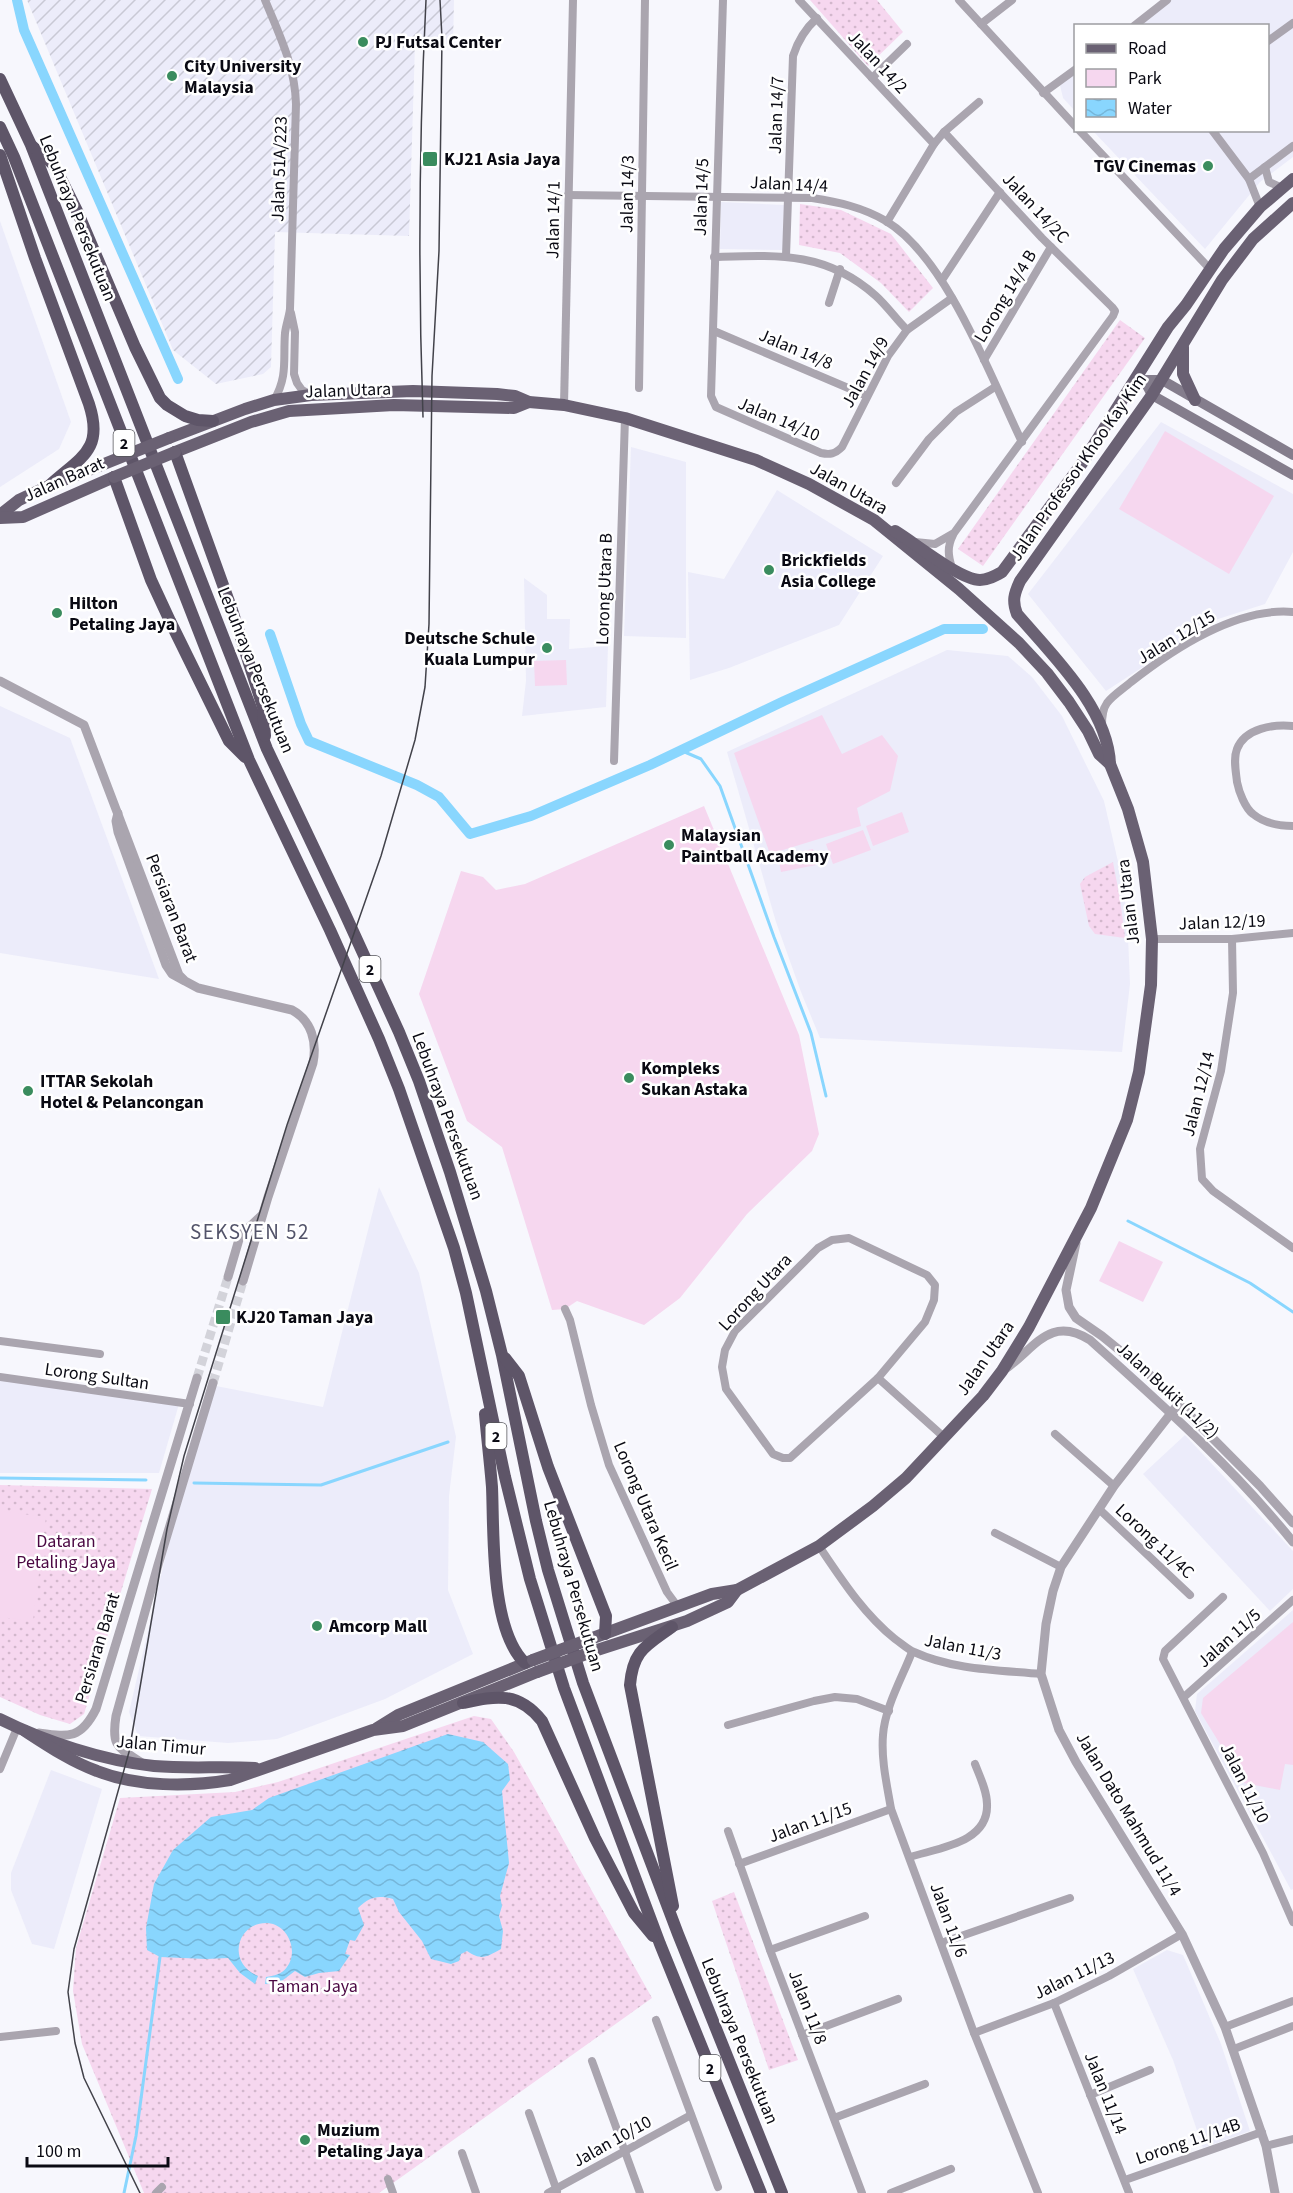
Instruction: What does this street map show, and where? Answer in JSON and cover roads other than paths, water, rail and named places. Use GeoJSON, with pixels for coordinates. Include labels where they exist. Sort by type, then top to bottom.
{"type":"FeatureCollection","features":[{"type":"Feature","properties":{"kind":"highway","name":"Lebuhraya Persekutuan"},"geometry":{"type":"LineString","coordinates":[[0,80],[31,146],[267,749],[346,916],[419,1081],[469,1230],[502,1355],[548,1570],[583,1683],[678,1934],[782,2193]]}},
{"type":"Feature","properties":{"kind":"highway","name":"Lebuhraya Persekutuan"},"geometry":{"type":"LineString","coordinates":[[0,127],[14,157],[249,760],[380,1039],[399,1089],[454,1248],[516,1523],[530,1579],[560,1677],[660,1944],[761,2193]]}},
{"type":"Feature","properties":{"kind":"highway"},"geometry":{"type":"LineString","coordinates":[[31,146],[54,165],[78,213],[160,398],[185,416],[198,420],[213,420]]}},
{"type":"Feature","properties":{"kind":"highway"},"geometry":{"type":"LineString","coordinates":[[0,155],[89,404],[95,428],[94,439],[89,450],[49,486]]}},
{"type":"Feature","properties":{"kind":"highway"},"geometry":{"type":"LineString","coordinates":[[175,452],[232,610],[263,707],[267,749]]}},
{"type":"Feature","properties":{"kind":"highway"},"geometry":{"type":"LineString","coordinates":[[114,477],[151,580],[170,621],[229,741],[249,760]]}},
{"type":"Feature","properties":{"kind":"highway"},"geometry":{"type":"LineString","coordinates":[[502,1355],[519,1376],[548,1467],[606,1616],[605,1634]]}},
{"type":"Feature","properties":{"kind":"highway"},"geometry":{"type":"LineString","coordinates":[[481,1364],[500,1606],[511,1644],[517,1655],[532,1665]]}},
{"type":"Feature","properties":{"kind":"highway"},"geometry":{"type":"LineString","coordinates":[[672,1627],[637,1655],[631,1668],[630,1685],[665,1856],[678,1934]]}},
{"type":"Feature","properties":{"kind":"highway"},"geometry":{"type":"LineString","coordinates":[[463,1703],[501,1697],[521,1702],[534,1711],[542,1721],[595,1838],[634,1913],[660,1944]]}},
{"type":"Feature","properties":{"kind":"main road","name":"Jalan Professor Khoo Kay Kim"},"geometry":{"type":"LineString","coordinates":[[874,520],[914,542],[966,577],[981,580],[1002,572],[1083,462],[1168,327],[1238,230],[1260,207],[1293,179]]}},
{"type":"Feature","properties":{"kind":"main road","name":"Jalan Professor Khoo Kay Kim"},"geometry":{"type":"LineString","coordinates":[[1110,764],[1110,749],[1102,726],[1070,675],[1017,614],[1013,603],[1015,592],[1020,581],[1152,395],[1184,346],[1222,280],[1252,238],[1293,203]]}},
{"type":"Feature","properties":{"kind":"main road"},"geometry":{"type":"LineString","coordinates":[[1083,462],[1102,443],[1144,380],[1173,332],[1186,305]]}},
{"type":"Feature","properties":{"kind":"main road"},"geometry":{"type":"LineString","coordinates":[[1184,346],[1183,374],[1195,400]]}},
{"type":"Feature","properties":{"kind":"main road"},"geometry":{"type":"LineString","coordinates":[[1144,380],[1162,380],[1293,455]]}},
{"type":"Feature","properties":{"kind":"main road"},"geometry":{"type":"LineString","coordinates":[[1144,380],[1152,395],[1293,475]]}},
{"type":"Feature","properties":{"kind":"main road","name":"Jalan Utara"},"geometry":{"type":"LineString","coordinates":[[213,420],[274,400],[311,395],[413,391],[496,394],[514,396],[529,402],[564,405],[625,418],[718,446],[777,468],[874,520],[959,589],[1019,643],[1059,687],[1088,731],[1099,754],[1110,764],[1128,809],[1143,862],[1152,939],[1151,985],[1139,1072],[1127,1120],[1111,1162],[1079,1232],[1029,1327],[1002,1371],[983,1396],[906,1478],[819,1546],[737,1590],[712,1594],[605,1634],[592,1645]]}},
{"type":"Feature","properties":{"kind":"main road","name":"Jalan Utara"},"geometry":{"type":"LineString","coordinates":[[175,452],[251,422],[289,411],[394,405],[514,408],[529,402]]}},
{"type":"Feature","properties":{"kind":"main road","name":"Jalan Barat"},"geometry":{"type":"LineString","coordinates":[[0,516],[19,501],[49,486],[213,420]]}},
{"type":"Feature","properties":{"kind":"main road"},"geometry":{"type":"LineString","coordinates":[[1262,457],[1263,448],[1271,442]]}},
{"type":"Feature","properties":{"kind":"main road","name":"Jalan Barat"},"geometry":{"type":"LineString","coordinates":[[0,516],[23,517],[175,452]]}},
{"type":"Feature","properties":{"kind":"main road","name":"Jalan Utara"},"geometry":{"type":"LineString","coordinates":[[592,1645],[672,1627],[728,1602],[737,1590]]}},
{"type":"Feature","properties":{"kind":"main road","name":"Jalan Timur"},"geometry":{"type":"LineString","coordinates":[[373,1730],[398,1715],[592,1645]]}},
{"type":"Feature","properties":{"kind":"main road","name":"Jalan Timur"},"geometry":{"type":"LineString","coordinates":[[0,1719],[69,1758],[99,1772],[129,1779],[185,1784],[208,1783],[230,1780],[373,1730],[403,1726],[463,1703],[532,1665]]}},
{"type":"Feature","properties":{"kind":"main road","name":"Jalan Timur"},"geometry":{"type":"LineString","coordinates":[[21,1729],[103,1757],[144,1764],[204,1768],[262,1768]]}},
{"type":"Feature","properties":{"kind":"street","name":"Jalan 51A/223"},"geometry":{"type":"LineString","coordinates":[[265,0],[290,62],[296,89],[290,309],[285,332],[282,387],[274,400]]}},
{"type":"Feature","properties":{"kind":"street","name":"Jalan 14/1"},"geometry":{"type":"LineString","coordinates":[[564,405],[573,0]]}},
{"type":"Feature","properties":{"kind":"street","name":"Jalan 14/3"},"geometry":{"type":"LineString","coordinates":[[639,388],[645,0]]}},
{"type":"Feature","properties":{"kind":"street","name":"Jalan 14/5"},"geometry":{"type":"LineString","coordinates":[[711,396],[723,0]]}},
{"type":"Feature","properties":{"kind":"street","name":"Jalan 14/2"},"geometry":{"type":"LineString","coordinates":[[799,0],[934,144]]}},
{"type":"Feature","properties":{"kind":"street"},"geometry":{"type":"LineString","coordinates":[[959,0],[1074,125]]}},
{"type":"Feature","properties":{"kind":"street"},"geometry":{"type":"LineString","coordinates":[[981,24],[1012,0]]}},
{"type":"Feature","properties":{"kind":"street"},"geometry":{"type":"LineString","coordinates":[[1137,24],[1167,0]]}},
{"type":"Feature","properties":{"kind":"street","name":"Jalan 14/7"},"geometry":{"type":"LineString","coordinates":[[786,256],[793,56],[805,29],[817,18]]}},
{"type":"Feature","properties":{"kind":"street"},"geometry":{"type":"LineString","coordinates":[[1269,40],[1293,23]]}},
{"type":"Feature","properties":{"kind":"street"},"geometry":{"type":"LineString","coordinates":[[872,78],[907,44]]}},
{"type":"Feature","properties":{"kind":"street"},"geometry":{"type":"LineString","coordinates":[[1043,93],[1074,70]]}},
{"type":"Feature","properties":{"kind":"street"},"geometry":{"type":"LineString","coordinates":[[888,222],[934,144],[944,132],[979,102]]}},
{"type":"Feature","properties":{"kind":"street","name":"Jalan 14/2C"},"geometry":{"type":"LineString","coordinates":[[944,132],[1051,247],[1114,309],[1113,316],[1022,442]]}},
{"type":"Feature","properties":{"kind":"street"},"geometry":{"type":"LineString","coordinates":[[1081,132],[1210,269]]}},
{"type":"Feature","properties":{"kind":"street"},"geometry":{"type":"LineString","coordinates":[[1214,132],[1249,179],[1260,207]]}},
{"type":"Feature","properties":{"kind":"street"},"geometry":{"type":"LineString","coordinates":[[1249,179],[1293,146]]}},
{"type":"Feature","properties":{"kind":"street"},"geometry":{"type":"LineString","coordinates":[[1265,167],[1269,182],[1282,188]]}},
{"type":"Feature","properties":{"kind":"street"},"geometry":{"type":"LineString","coordinates":[[942,280],[1000,192]]}},
{"type":"Feature","properties":{"kind":"street","name":"Jalan 14/4"},"geometry":{"type":"LineString","coordinates":[[568,195],[642,194],[812,198],[842,202],[888,222],[915,246],[942,280],[984,360],[1022,442]]}},
{"type":"Feature","properties":{"kind":"street","name":"Lorong 14/4 B"},"geometry":{"type":"LineString","coordinates":[[984,360],[1051,247]]}},
{"type":"Feature","properties":{"kind":"street"},"geometry":{"type":"LineString","coordinates":[[714,257],[786,256],[840,269],[876,296],[907,330]]}},
{"type":"Feature","properties":{"kind":"street"},"geometry":{"type":"LineString","coordinates":[[829,303],[840,269]]}},
{"type":"Feature","properties":{"kind":"street","name":"Jalan 14/9"},"geometry":{"type":"LineString","coordinates":[[842,447],[888,356],[907,330],[951,298]]}},
{"type":"Feature","properties":{"kind":"street","name":"Jalan 51A/223"},"geometry":{"type":"LineString","coordinates":[[290,309],[295,332],[294,374],[302,390],[311,395]]}},
{"type":"Feature","properties":{"kind":"street","name":"Jalan 14/8"},"geometry":{"type":"LineString","coordinates":[[714,331],[867,396]]}},
{"type":"Feature","properties":{"kind":"street"},"geometry":{"type":"LineString","coordinates":[[896,483],[929,439],[956,412],[995,387]]}},
{"type":"Feature","properties":{"kind":"street","name":"Jalan 14/10"},"geometry":{"type":"LineString","coordinates":[[711,396],[712,402],[720,410],[821,453],[836,453],[842,447]]}},
{"type":"Feature","properties":{"kind":"street","name":"Lorong Utara B"},"geometry":{"type":"LineString","coordinates":[[614,761],[625,418]]}},
{"type":"Feature","properties":{"kind":"street"},"geometry":{"type":"LineString","coordinates":[[952,568],[948,543],[1022,442]]}},
{"type":"Feature","properties":{"kind":"street"},"geometry":{"type":"LineString","coordinates":[[914,542],[935,544],[954,533]]}},
{"type":"Feature","properties":{"kind":"street","name":"Jalan 12/15"},"geometry":{"type":"LineString","coordinates":[[1102,726],[1106,705],[1112,697],[1174,652],[1226,624],[1252,616],[1284,611],[1293,612]]}},
{"type":"Feature","properties":{"kind":"street","name":"Persiaran Barat"},"geometry":{"type":"LineString","coordinates":[[0,681],[84,725],[179,975],[198,988],[292,1010],[306,1021],[313,1036],[315,1053],[313,1063],[262,1215],[243,1281]]}},
{"type":"Feature","properties":{"kind":"street"},"geometry":{"type":"LineString","coordinates":[[1293,726],[1278,724],[1250,734],[1237,748],[1235,763],[1238,788],[1248,808],[1269,823],[1293,826]]}},
{"type":"Feature","properties":{"kind":"street","name":"Jalan 12/19"},"geometry":{"type":"LineString","coordinates":[[1152,939],[1232,939],[1293,933]]}},
{"type":"Feature","properties":{"kind":"street","name":"Jalan 12/14"},"geometry":{"type":"LineString","coordinates":[[1232,939],[1233,993],[1221,1071],[1200,1149],[1202,1179],[1213,1191],[1293,1248]]}},
{"type":"Feature","properties":{"kind":"street","name":"Persiaran Barat"},"geometry":{"type":"LineString","coordinates":[[228,1277],[240,1236],[262,1215]]}},
{"type":"Feature","properties":{"kind":"street","name":"Jalan Bukit (11/2)"},"geometry":{"type":"LineString","coordinates":[[1079,1232],[1066,1290],[1069,1307],[1076,1318],[1127,1356],[1179,1403],[1293,1523]]}},
{"type":"Feature","properties":{"kind":"street","name":"Lorong Utara"},"geometry":{"type":"LineString","coordinates":[[849,1238],[927,1275],[935,1285],[934,1300],[925,1322],[878,1378],[787,1459],[773,1454],[726,1389],[722,1367],[728,1342],[735,1331],[789,1276],[818,1248],[832,1240],[849,1238]]}},
{"type":"Feature","properties":{"kind":"street","name":"Lorong Utara Kecil"},"geometry":{"type":"LineString","coordinates":[[565,1310],[570,1320],[591,1406],[609,1465],[667,1592],[678,1607]]}},
{"type":"Feature","properties":{"kind":"street","name":"Jalan Bukit (11/2)"},"geometry":{"type":"LineString","coordinates":[[1002,1371],[1019,1360],[1036,1341],[1059,1332],[1077,1332],[1090,1340],[1171,1413],[1250,1492],[1293,1542]]}},
{"type":"Feature","properties":{"kind":"street","name":"Lorong Sultan"},"geometry":{"type":"LineString","coordinates":[[0,1341],[100,1354]]}},
{"type":"Feature","properties":{"kind":"street","name":"Lorong Sultan"},"geometry":{"type":"LineString","coordinates":[[0,1377],[190,1404]]}},
{"type":"Feature","properties":{"kind":"street","name":"Persiaran Barat"},"geometry":{"type":"LineString","coordinates":[[21,1729],[67,1736],[81,1731],[92,1718],[197,1378]]}},
{"type":"Feature","properties":{"kind":"street"},"geometry":{"type":"LineString","coordinates":[[878,1378],[945,1438]]}},
{"type":"Feature","properties":{"kind":"street","name":"Persiaran Barat"},"geometry":{"type":"LineString","coordinates":[[144,1764],[117,1744],[114,1737],[115,1725],[120,1698],[158,1565],[213,1383]]}},
{"type":"Feature","properties":{"kind":"street","name":"Jalan Dato Mahmud 11/4"},"geometry":{"type":"LineString","coordinates":[[1179,1403],[1114,1486],[1061,1567],[1046,1624],[1041,1674],[1059,1730],[1076,1762],[1182,1934],[1225,2027],[1262,2132],[1275,2193]]}},
{"type":"Feature","properties":{"kind":"street"},"geometry":{"type":"LineString","coordinates":[[1055,1434],[1114,1486]]}},
{"type":"Feature","properties":{"kind":"street","name":"Lorong 11/4C"},"geometry":{"type":"LineString","coordinates":[[1099,1509],[1190,1595]]}},
{"type":"Feature","properties":{"kind":"street"},"geometry":{"type":"LineString","coordinates":[[995,1533],[1061,1567]]}},
{"type":"Feature","properties":{"kind":"street","name":"Jalan 11/3"},"geometry":{"type":"LineString","coordinates":[[819,1546],[861,1607],[912,1652],[944,1662],[1041,1674]]}},
{"type":"Feature","properties":{"kind":"street","name":"Jalan 11/10"},"geometry":{"type":"LineString","coordinates":[[1224,1597],[1165,1651],[1163,1660],[1289,1900],[1293,1922]]}},
{"type":"Feature","properties":{"kind":"street","name":"Jalan 11/5"},"geometry":{"type":"LineString","coordinates":[[1184,1697],[1293,1600]]}},
{"type":"Feature","properties":{"kind":"street","name":"Jalan 11/6"},"geometry":{"type":"LineString","coordinates":[[912,1652],[889,1711],[883,1735],[884,1772],[891,1809],[974,2033],[1038,2193]]}},
{"type":"Feature","properties":{"kind":"street"},"geometry":{"type":"LineString","coordinates":[[728,1725],[835,1697],[857,1699],[889,1711]]}},
{"type":"Feature","properties":{"kind":"street"},"geometry":{"type":"LineString","coordinates":[[0,1769],[21,1729]]}},
{"type":"Feature","properties":{"kind":"street"},"geometry":{"type":"LineString","coordinates":[[910,1857],[965,1839],[978,1832],[985,1821],[987,1805],[975,1764]]}},
{"type":"Feature","properties":{"kind":"street","name":"Jalan 11/15"},"geometry":{"type":"LineString","coordinates":[[740,1864],[891,1809]]}},
{"type":"Feature","properties":{"kind":"street","name":"Jalan 11/8"},"geometry":{"type":"LineString","coordinates":[[728,1832],[862,2193]]}},
{"type":"Feature","properties":{"kind":"street"},"geometry":{"type":"LineString","coordinates":[[941,1943],[1070,1898]]}},
{"type":"Feature","properties":{"kind":"street"},"geometry":{"type":"LineString","coordinates":[[770,1950],[865,1916]]}},
{"type":"Feature","properties":{"kind":"street","name":"Jalan 11/13"},"geometry":{"type":"LineString","coordinates":[[974,2033],[1054,2003],[1108,1976],[1182,1934]]}},
{"type":"Feature","properties":{"kind":"street"},"geometry":{"type":"LineString","coordinates":[[802,2036],[898,1999]]}},
{"type":"Feature","properties":{"kind":"street"},"geometry":{"type":"LineString","coordinates":[[1225,2027],[1293,2001]]}},
{"type":"Feature","properties":{"kind":"street","name":"Jalan 11/14"},"geometry":{"type":"LineString","coordinates":[[1054,2003],[1130,2193]]}},
{"type":"Feature","properties":{"kind":"street"},"geometry":{"type":"LineString","coordinates":[[656,2020],[718,2187]]}},
{"type":"Feature","properties":{"kind":"street"},"geometry":{"type":"LineString","coordinates":[[1234,2049],[1293,2026]]}},
{"type":"Feature","properties":{"kind":"street"},"geometry":{"type":"LineString","coordinates":[[0,2037],[56,2031]]}},
{"type":"Feature","properties":{"kind":"street"},"geometry":{"type":"LineString","coordinates":[[592,2061],[640,2193]]}},
{"type":"Feature","properties":{"kind":"street"},"geometry":{"type":"LineString","coordinates":[[1090,2095],[1150,2070]]}},
{"type":"Feature","properties":{"kind":"street"},"geometry":{"type":"LineString","coordinates":[[834,2118],[925,2084]]}},
{"type":"Feature","properties":{"kind":"street"},"geometry":{"type":"LineString","coordinates":[[529,2113],[557,2191]]}},
{"type":"Feature","properties":{"kind":"street","name":"Jalan 10/10"},"geometry":{"type":"LineString","coordinates":[[548,2193],[557,2191],[691,2115]]}},
{"type":"Feature","properties":{"kind":"street","name":"Lorong 11/14B"},"geometry":{"type":"LineString","coordinates":[[1125,2180],[1262,2132]]}},
{"type":"Feature","properties":{"kind":"street"},"geometry":{"type":"LineString","coordinates":[[1266,2146],[1293,2139]]}},
{"type":"Feature","properties":{"kind":"street"},"geometry":{"type":"LineString","coordinates":[[462,2153],[476,2193]]}},
{"type":"Feature","properties":{"kind":"street"},"geometry":{"type":"LineString","coordinates":[[891,2193],[951,2169]]}},
{"type":"Feature","properties":{"kind":"street"},"geometry":{"type":"LineString","coordinates":[[388,2178],[393,2193]]}},
{"type":"Feature","properties":{"kind":"water"},"geometry":{"type":"Polygon","coordinates":[[[448,1734],[483,1742],[508,1764],[510,1780],[502,1791],[509,1863],[500,1896],[502,1906],[499,1916],[503,1931],[501,1949],[484,1957],[467,1951],[461,1954],[459,1961],[451,1964],[431,1959],[422,1941],[399,1912],[393,1899],[382,1897],[370,1899],[358,1908],[364,1925],[355,1941],[350,1940],[345,1954],[350,1955],[339,1971],[305,1977],[295,1971],[279,1983],[265,1984],[266,1977],[278,1974],[285,1969],[292,1954],[290,1940],[286,1934],[281,1928],[268,1923],[249,1928],[239,1944],[241,1962],[258,1976],[255,1984],[240,1973],[228,1958],[160,1957],[147,1950],[146,1928],[154,1884],[173,1850],[211,1817],[252,1810],[269,1798],[448,1734]]]}},
{"type":"Feature","properties":{"kind":"waterway"},"geometry":{"type":"LineString","coordinates":[[17,0],[24,30],[178,379]]}},
{"type":"Feature","properties":{"kind":"waterway"},"geometry":{"type":"LineString","coordinates":[[270,634],[309,741],[417,785],[439,797],[470,834],[531,816],[650,765],[784,701],[944,629],[983,629]]}},
{"type":"Feature","properties":{"kind":"waterway"},"geometry":{"type":"LineString","coordinates":[[680,750],[701,759],[720,786],[811,1033],[826,1096]]}},
{"type":"Feature","properties":{"kind":"waterway"},"geometry":{"type":"LineString","coordinates":[[1128,1221],[1250,1283],[1293,1312]]}},
{"type":"Feature","properties":{"kind":"waterway"},"geometry":{"type":"LineString","coordinates":[[194,1483],[321,1485],[448,1442]]}},
{"type":"Feature","properties":{"kind":"waterway"},"geometry":{"type":"LineString","coordinates":[[0,1478],[146,1480]]}},
{"type":"Feature","properties":{"kind":"waterway"},"geometry":{"type":"LineString","coordinates":[[124,2193],[136,2136],[160,1957]]}},
{"type":"Feature","properties":{"kind":"tunnel"},"geometry":{"type":"LineString","coordinates":[[197,1378],[228,1277]]}},
{"type":"Feature","properties":{"kind":"tunnel"},"geometry":{"type":"LineString","coordinates":[[213,1383],[243,1281]]}},
{"type":"Feature","properties":{"kind":"tram line"},"geometry":{"type":"LineString","coordinates":[[423,417],[420,208],[426,0]]}},
{"type":"Feature","properties":{"kind":"tram line"},"geometry":{"type":"LineString","coordinates":[[140,2193],[84,2078],[75,2043],[68,1992],[74,1949],[129,1752],[167,1529],[184,1456],[287,1125],[381,856],[415,740],[425,687],[429,624],[432,376],[439,251],[442,38],[440,0]]}},
{"type":"Feature","properties":{"kind":"place","name":"PJ Futsal Center"},"geometry":{"type":"Point","coordinates":[363,42]}},
{"type":"Feature","properties":{"kind":"place","name":"City University Malaysia"},"geometry":{"type":"Point","coordinates":[172,76]}},
{"type":"Feature","properties":{"kind":"place","name":"KJ21 Asia Jaya"},"geometry":{"type":"Point","coordinates":[430,159]}},
{"type":"Feature","properties":{"kind":"place","name":"TGV Cinemas"},"geometry":{"type":"Point","coordinates":[1208,166]}},
{"type":"Feature","properties":{"kind":"place","name":"Brickfields Asia College"},"geometry":{"type":"Point","coordinates":[769,570]}},
{"type":"Feature","properties":{"kind":"place","name":"Hilton Petaling Jaya"},"geometry":{"type":"Point","coordinates":[57,613]}},
{"type":"Feature","properties":{"kind":"place","name":"Deutsche Schule Kuala Lumpur"},"geometry":{"type":"Point","coordinates":[547,648]}},
{"type":"Feature","properties":{"kind":"place","name":"Malaysian Paintball Academy"},"geometry":{"type":"Point","coordinates":[669,845]}},
{"type":"Feature","properties":{"kind":"place","name":"Kompleks Sukan Astaka"},"geometry":{"type":"Point","coordinates":[629,1078]}},
{"type":"Feature","properties":{"kind":"place","name":"ITTAR Sekolah Hotel & Pelancongan"},"geometry":{"type":"Point","coordinates":[28,1091]}},
{"type":"Feature","properties":{"kind":"place","name":"KJ20 Taman Jaya"},"geometry":{"type":"Point","coordinates":[223,1317]}},
{"type":"Feature","properties":{"kind":"place","name":"Amcorp Mall"},"geometry":{"type":"Point","coordinates":[317,1626]}},
{"type":"Feature","properties":{"kind":"place","name":"Muzium Petaling Jaya"},"geometry":{"type":"Point","coordinates":[305,2140]}},
{"type":"Feature","properties":{"kind":"district","name":"SEKSYEN 52"},"geometry":{"type":"Point","coordinates":[250,1232]}},
{"type":"Feature","properties":{"kind":"park label","name":"Dataran Petaling Jaya"},"geometry":{"type":"Point","coordinates":[66,1551]}},
{"type":"Feature","properties":{"kind":"park label","name":"Taman Jaya"},"geometry":{"type":"Point","coordinates":[313,1986]}}]}
